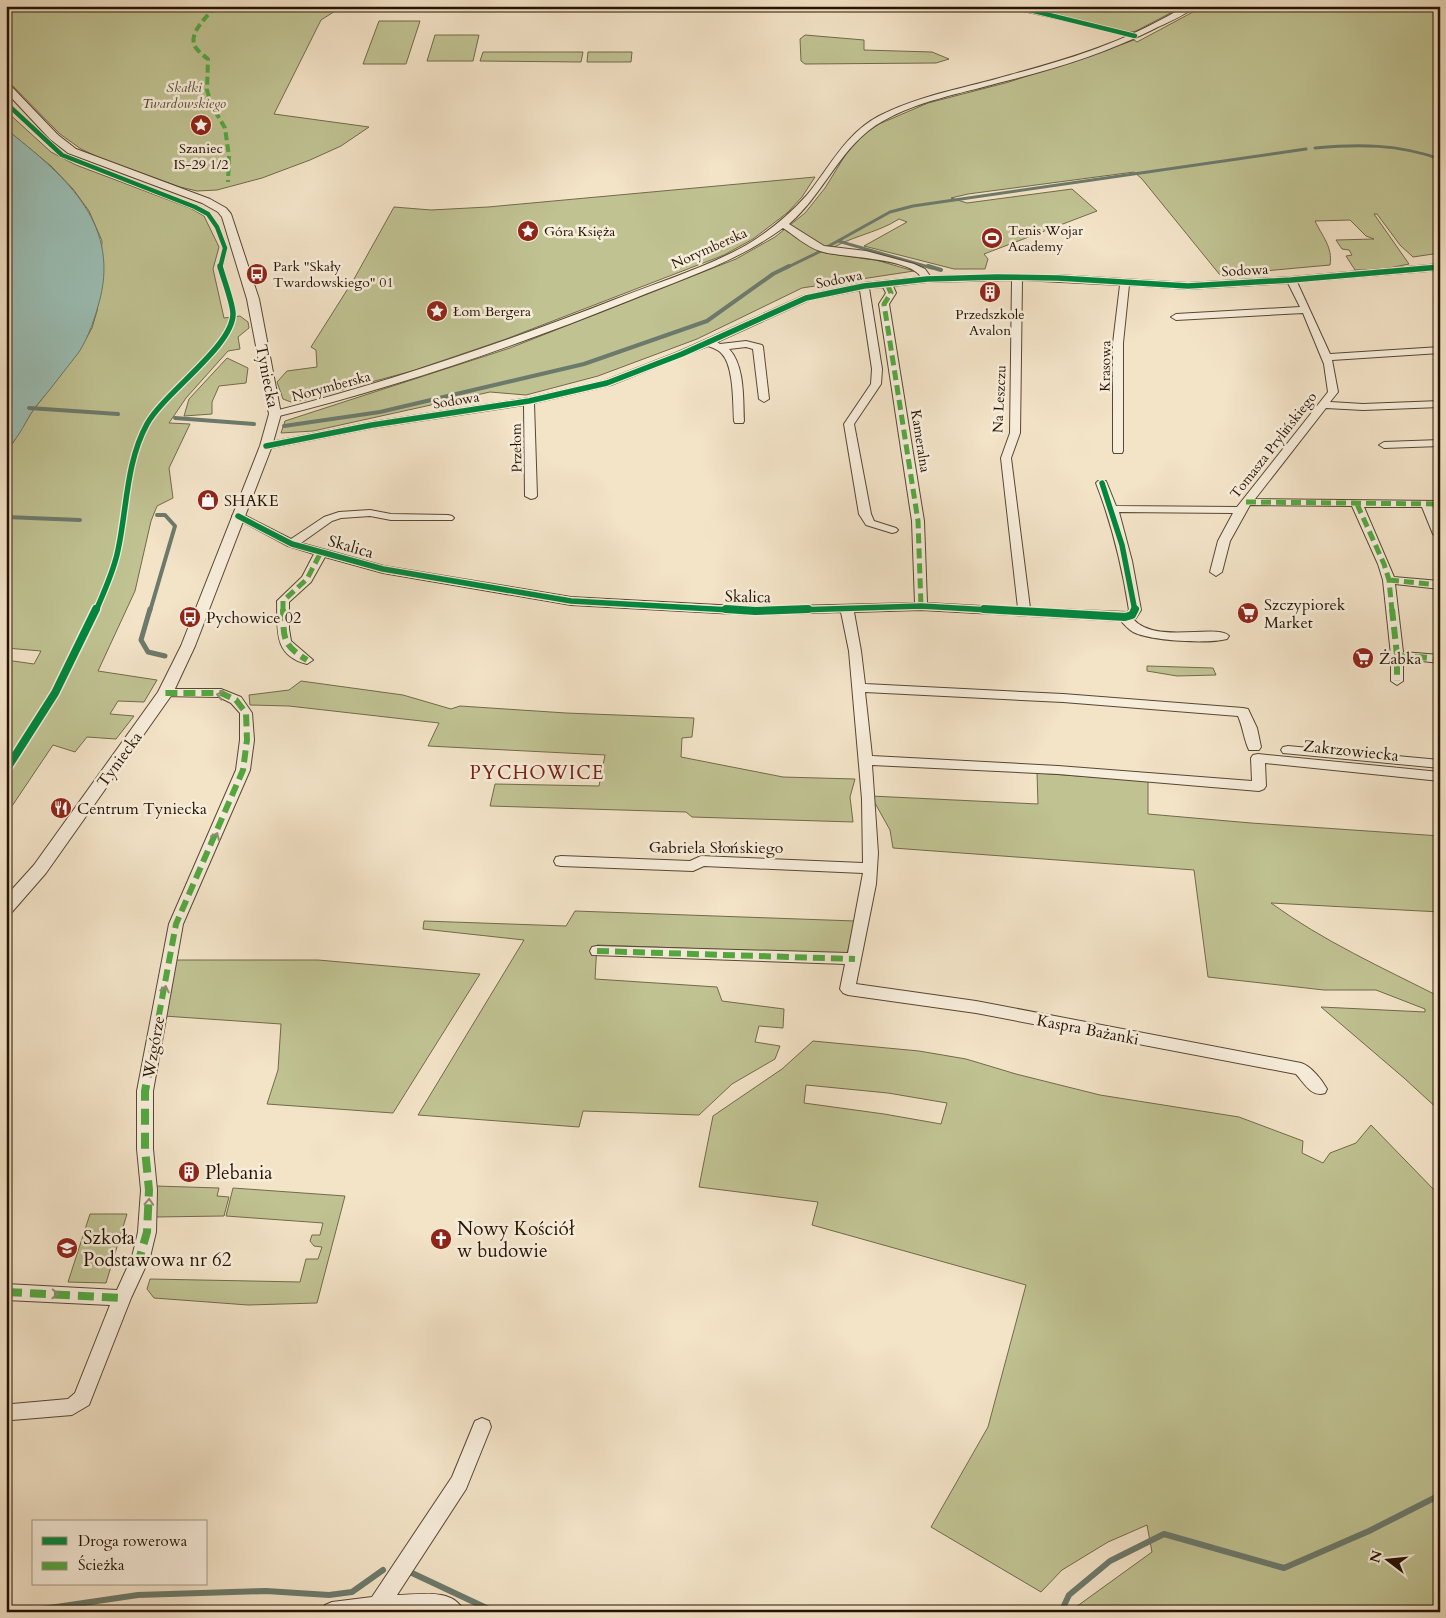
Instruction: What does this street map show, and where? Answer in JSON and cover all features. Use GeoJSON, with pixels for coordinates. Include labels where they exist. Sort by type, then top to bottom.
{"type":"FeatureCollection","features":[{"type":"Feature","properties":{"kind":"street","name":"Norymberska"},"geometry":{"type":"LineString","coordinates":[[275,414],[380,387],[506,344],[739,253],[783,224],[812,194],[851,139],[882,118],[940,96],[1012,77],[1110,46],[1192,6]]}},
{"type":"Feature","properties":{"kind":"street","name":"Tyniecka"},"geometry":{"type":"LineString","coordinates":[[6,86],[54,137],[72,151],[206,201],[222,210],[227,216],[253,301],[275,414],[266,446],[188,646],[165,693],[40,869],[6,908]]}},
{"type":"Feature","properties":{"kind":"street"},"geometry":{"type":"LineString","coordinates":[[783,224],[822,249],[866,254],[902,264],[922,271],[927,279]]}},
{"type":"Feature","properties":{"kind":"street","name":"Sodowa"},"geometry":{"type":"LineString","coordinates":[[266,446],[372,425],[529,401],[607,383],[708,342],[806,298],[864,286],[927,279],[1017,277],[1174,286],[1291,280],[1440,267]]}},
{"type":"Feature","properties":{"kind":"street","name":"Na Leszczu"},"geometry":{"type":"LineString","coordinates":[[1017,277],[1015,424],[1006,458],[1024,611]]}},
{"type":"Feature","properties":{"kind":"street","name":"Tomasza Prylińskiego"},"geometry":{"type":"LineString","coordinates":[[1216,572],[1224,541],[1243,506],[1333,392],[1333,378],[1326,357],[1291,280]]}},
{"type":"Feature","properties":{"kind":"street","name":"Krasowa"},"geometry":{"type":"LineString","coordinates":[[1118,451],[1118,344],[1125,282]]}},
{"type":"Feature","properties":{"kind":"street","name":"Kameralna"},"geometry":{"type":"LineString","coordinates":[[887,284],[891,293],[884,304],[918,521],[921,606]]}},
{"type":"Feature","properties":{"kind":"street"},"geometry":{"type":"LineString","coordinates":[[864,286],[877,368],[876,384],[848,424],[866,514],[870,523],[892,530]]}},
{"type":"Feature","properties":{"kind":"street"},"geometry":{"type":"LineString","coordinates":[[1176,317],[1306,310]]}},
{"type":"Feature","properties":{"kind":"street"},"geometry":{"type":"LineString","coordinates":[[708,342],[719,347],[729,355],[737,388],[739,421]]}},
{"type":"Feature","properties":{"kind":"street"},"geometry":{"type":"LineString","coordinates":[[719,347],[746,344],[758,347],[764,399]]}},
{"type":"Feature","properties":{"kind":"street"},"geometry":{"type":"LineString","coordinates":[[1326,357],[1440,350]]}},
{"type":"Feature","properties":{"kind":"street","name":"Przełom"},"geometry":{"type":"LineString","coordinates":[[529,401],[531,496]]}},
{"type":"Feature","properties":{"kind":"street"},"geometry":{"type":"LineString","coordinates":[[1324,405],[1363,407],[1440,404]]}},
{"type":"Feature","properties":{"kind":"street"},"geometry":{"type":"LineString","coordinates":[[1384,444],[1440,442]]}},
{"type":"Feature","properties":{"kind":"street"},"geometry":{"type":"LineString","coordinates":[[1102,483],[1113,508],[1121,538],[1135,610],[1132,615],[1125,617],[1134,628],[1142,632],[1184,636],[1223,636]]}},
{"type":"Feature","properties":{"kind":"street"},"geometry":{"type":"LineString","coordinates":[[1357,504],[1384,564],[1389,580],[1397,655],[1397,681]]}},
{"type":"Feature","properties":{"kind":"street"},"geometry":{"type":"LineString","coordinates":[[1426,504],[1439,534]]}},
{"type":"Feature","properties":{"kind":"street"},"geometry":{"type":"LineString","coordinates":[[1113,508],[1440,504]]}},
{"type":"Feature","properties":{"kind":"street"},"geometry":{"type":"LineString","coordinates":[[292,544],[328,519],[339,515],[370,513],[391,517],[448,518]]}},
{"type":"Feature","properties":{"kind":"street","name":"Skalica"},"geometry":{"type":"LineString","coordinates":[[238,516],[292,544],[383,569],[571,601],[755,611],[921,606],[1125,617]]}},
{"type":"Feature","properties":{"kind":"street"},"geometry":{"type":"LineString","coordinates":[[307,660],[287,646],[282,636],[283,601],[307,579],[321,552]]}},
{"type":"Feature","properties":{"kind":"street"},"geometry":{"type":"LineString","coordinates":[[1389,580],[1440,585]]}},
{"type":"Feature","properties":{"kind":"street"},"geometry":{"type":"LineString","coordinates":[[597,951],[854,959],[869,884],[870,834],[866,760],[859,688],[855,651],[847,609]]}},
{"type":"Feature","properties":{"kind":"street"},"geometry":{"type":"LineString","coordinates":[[1397,655],[1440,659]]}},
{"type":"Feature","properties":{"kind":"street"},"geometry":{"type":"LineString","coordinates":[[859,688],[1063,698],[1243,712],[1250,728],[1256,752],[1259,786],[1058,770],[866,760]]}},
{"type":"Feature","properties":{"kind":"street","name":"Wzgórze"},"geometry":{"type":"LineString","coordinates":[[12,1412],[72,1407],[82,1399],[122,1298],[137,1267],[147,1232],[149,1198],[145,1149],[145,1091],[169,971],[176,924],[243,770],[247,740],[246,713],[236,700],[221,693],[165,693]]}},
{"type":"Feature","properties":{"kind":"street","name":"Zakrzowiecka"},"geometry":{"type":"LineString","coordinates":[[1288,750],[1440,764]]}},
{"type":"Feature","properties":{"kind":"street","name":"Zakrzowiecka"},"geometry":{"type":"LineString","coordinates":[[1256,752],[1440,777]]}},
{"type":"Feature","properties":{"kind":"street","name":"Gabriela Słońskiego"},"geometry":{"type":"LineString","coordinates":[[561,861],[693,866],[701,861],[870,868]]}},
{"type":"Feature","properties":{"kind":"street","name":"Kaspra Bażanki"},"geometry":{"type":"LineString","coordinates":[[854,959],[848,989],[976,1007],[1302,1069],[1319,1088]]}},
{"type":"Feature","properties":{"kind":"street"},"geometry":{"type":"LineString","coordinates":[[6,1292],[122,1298]]}},
{"type":"Feature","properties":{"kind":"street"},"geometry":{"type":"LineString","coordinates":[[378,1606],[459,1483],[482,1427]]}},
{"type":"Feature","properties":{"kind":"street"},"geometry":{"type":"LineString","coordinates":[[332,1612],[378,1606],[441,1604],[454,1612]]}},
{"type":"Feature","properties":{"kind":"green space","name":"Skałki Twardowskiego"},"geometry":{"type":"Polygon","coordinates":[[[6,6],[343,6],[321,20],[274,114],[369,127],[341,146],[262,178],[217,190],[197,191],[180,187],[100,158],[81,149],[60,134],[6,79],[6,6]]]}},
{"type":"Feature","properties":{"kind":"green space"},"geometry":{"type":"Polygon","coordinates":[[[999,6],[1184,6],[1136,31],[1122,34],[999,6]]]}},
{"type":"Feature","properties":{"kind":"green space"},"geometry":{"type":"Polygon","coordinates":[[[1204,6],[1440,6],[1440,253],[1413,257],[1400,245],[1377,214],[1374,214],[1409,264],[1384,269],[1355,270],[1346,256],[1352,255],[1349,250],[1342,249],[1336,240],[1374,239],[1366,236],[1350,220],[1315,221],[1328,247],[1331,259],[1330,265],[1220,275],[1142,179],[1134,172],[968,194],[951,198],[967,203],[1072,189],[1097,211],[984,254],[988,259],[985,269],[954,269],[864,246],[907,222],[899,219],[834,247],[825,253],[876,260],[914,271],[802,288],[697,339],[598,376],[526,395],[490,392],[313,431],[281,433],[285,421],[510,348],[736,259],[775,237],[805,213],[825,188],[849,149],[861,136],[879,124],[928,103],[1009,82],[1134,40],[1137,42],[1204,6]]]}},
{"type":"Feature","properties":{"kind":"green space"},"geometry":{"type":"Polygon","coordinates":[[[379,21],[420,21],[406,64],[363,64],[379,21]]]}},
{"type":"Feature","properties":{"kind":"green space"},"geometry":{"type":"Polygon","coordinates":[[[435,35],[479,35],[473,61],[427,61],[435,35]]]}},
{"type":"Feature","properties":{"kind":"green space"},"geometry":{"type":"Polygon","coordinates":[[[805,35],[864,40],[864,50],[932,52],[949,59],[936,63],[805,64],[801,61],[800,39],[805,35]]]}},
{"type":"Feature","properties":{"kind":"green space"},"geometry":{"type":"Polygon","coordinates":[[[483,52],[583,52],[581,62],[480,61],[483,52]]]}},
{"type":"Feature","properties":{"kind":"green space"},"geometry":{"type":"Polygon","coordinates":[[[588,52],[632,52],[631,62],[587,62],[588,52]]]}},
{"type":"Feature","properties":{"kind":"green space"},"geometry":{"type":"Polygon","coordinates":[[[6,111],[51,152],[76,165],[190,208],[204,216],[219,247],[213,269],[224,318],[240,316],[248,322],[249,328],[238,337],[240,349],[228,351],[186,398],[169,423],[190,424],[169,468],[173,498],[157,506],[151,521],[135,591],[98,671],[157,680],[144,702],[118,701],[110,714],[134,716],[116,739],[87,737],[75,752],[53,745],[6,815],[6,660],[34,664],[41,651],[6,648],[6,449],[13,443],[32,412],[79,351],[92,328],[97,311],[102,241],[89,211],[73,189],[51,166],[6,129],[6,111]]]}},
{"type":"Feature","properties":{"kind":"green space"},"geometry":{"type":"Polygon","coordinates":[[[815,177],[802,197],[787,213],[753,239],[724,255],[506,339],[412,371],[305,400],[291,402],[283,399],[277,382],[287,371],[317,367],[316,350],[311,347],[354,279],[394,207],[431,210],[488,207],[815,177]]]}},
{"type":"Feature","properties":{"kind":"green space"},"geometry":{"type":"Polygon","coordinates":[[[227,358],[248,368],[246,383],[219,386],[212,402],[212,414],[184,416],[189,399],[227,358]]]}},
{"type":"Feature","properties":{"kind":"green space"},"geometry":{"type":"Polygon","coordinates":[[[1147,666],[1213,668],[1216,675],[1177,676],[1147,671],[1147,666]]]}},
{"type":"Feature","properties":{"kind":"green space"},"geometry":{"type":"Polygon","coordinates":[[[301,681],[403,695],[451,709],[460,706],[566,713],[694,718],[692,737],[682,738],[681,757],[783,777],[855,779],[850,797],[853,822],[692,817],[686,812],[490,806],[495,784],[599,786],[605,755],[428,746],[439,723],[289,706],[250,705],[249,695],[289,690],[301,681]]]}},
{"type":"Feature","properties":{"kind":"green space"},"geometry":{"type":"Polygon","coordinates":[[[1037,773],[1148,781],[1148,814],[1440,836],[1440,912],[1271,903],[1332,942],[1440,997],[1440,1111],[1321,1007],[1425,1012],[1425,1009],[1376,990],[1324,990],[1208,977],[1194,870],[893,848],[890,830],[871,796],[1038,804],[1037,773]]]}},
{"type":"Feature","properties":{"kind":"green space"},"geometry":{"type":"Polygon","coordinates":[[[575,911],[855,921],[847,954],[597,945],[595,979],[717,987],[722,1001],[784,1009],[783,1028],[759,1026],[755,1042],[780,1046],[775,1059],[732,1084],[699,1115],[583,1111],[579,1127],[418,1115],[524,940],[423,929],[424,921],[566,926],[575,911]]]}},
{"type":"Feature","properties":{"kind":"green space"},"geometry":{"type":"Polygon","coordinates":[[[176,960],[318,960],[480,974],[393,1113],[267,1104],[278,1070],[281,1024],[164,1016],[176,960]]]}},
{"type":"Feature","properties":{"kind":"green space"},"geometry":{"type":"Polygon","coordinates":[[[813,1041],[919,1051],[966,1059],[1016,1074],[1100,1095],[1239,1117],[1303,1141],[1302,1153],[1323,1163],[1330,1153],[1356,1143],[1371,1125],[1440,1196],[1440,1612],[1069,1612],[1152,1552],[1147,1525],[1108,1542],[1062,1570],[1041,1592],[931,1527],[988,1427],[1026,1285],[812,1225],[818,1202],[699,1187],[713,1116],[782,1069],[813,1041]],[[806,1085],[804,1103],[941,1124],[947,1103],[888,1093],[806,1085]]]}},
{"type":"Feature","properties":{"kind":"green space"},"geometry":{"type":"Polygon","coordinates":[[[156,1186],[219,1188],[217,1196],[229,1197],[224,1216],[155,1217],[156,1186]]]}},
{"type":"Feature","properties":{"kind":"green space"},"geometry":{"type":"Polygon","coordinates":[[[233,1188],[345,1196],[317,1303],[248,1305],[154,1298],[147,1289],[150,1279],[300,1282],[306,1259],[318,1259],[322,1247],[314,1246],[310,1241],[312,1235],[320,1235],[323,1223],[226,1216],[233,1188]]]}},
{"type":"Feature","properties":{"kind":"green space"},"geometry":{"type":"Polygon","coordinates":[[[90,1214],[127,1214],[106,1283],[68,1282],[90,1214]]]}},
{"type":"Feature","properties":{"kind":"water"},"geometry":{"type":"Polygon","coordinates":[[[6,129],[47,163],[81,201],[94,222],[101,245],[104,271],[100,299],[83,346],[35,408],[17,437],[6,449],[6,129]]]}},
{"type":"Feature","properties":{"kind":"waterway"},"geometry":{"type":"LineString","coordinates":[[1315,148],[1378,146],[1409,150],[1440,159]]}},
{"type":"Feature","properties":{"kind":"waterway"},"geometry":{"type":"LineString","coordinates":[[827,247],[890,212],[913,206],[1306,149]]}},
{"type":"Feature","properties":{"kind":"waterway"},"geometry":{"type":"LineString","coordinates":[[838,241],[932,268]]}},
{"type":"Feature","properties":{"kind":"waterway"},"geometry":{"type":"LineString","coordinates":[[786,268],[821,251]]}},
{"type":"Feature","properties":{"kind":"waterway"},"geometry":{"type":"LineString","coordinates":[[284,426],[380,412],[584,364],[707,321],[773,274],[789,266]]}},
{"type":"Feature","properties":{"kind":"waterway"},"geometry":{"type":"LineString","coordinates":[[928,266],[941,270]]}},
{"type":"Feature","properties":{"kind":"waterway"},"geometry":{"type":"LineString","coordinates":[[29,408],[118,414]]}},
{"type":"Feature","properties":{"kind":"waterway"},"geometry":{"type":"LineString","coordinates":[[175,418],[254,424]]}},
{"type":"Feature","properties":{"kind":"waterway"},"geometry":{"type":"LineString","coordinates":[[150,611],[175,526],[165,515],[157,515]]}},
{"type":"Feature","properties":{"kind":"waterway"},"geometry":{"type":"LineString","coordinates":[[6,517],[80,520]]}},
{"type":"Feature","properties":{"kind":"waterway"},"geometry":{"type":"LineString","coordinates":[[150,609],[141,640],[148,652],[165,656]]}},
{"type":"Feature","properties":{"kind":"waterway"},"geometry":{"type":"LineString","coordinates":[[1061,1612],[1069,1595],[1110,1561],[1164,1534],[1284,1568],[1369,1531],[1440,1495]]}},
{"type":"Feature","properties":{"kind":"waterway"},"geometry":{"type":"LineString","coordinates":[[22,1612],[138,1595],[266,1591],[329,1595],[352,1592],[383,1570]]}},
{"type":"Feature","properties":{"kind":"waterway"},"geometry":{"type":"LineString","coordinates":[[412,1573],[495,1612]]}},
{"type":"Feature","properties":{"kind":"ferry route"},"geometry":{"type":"LineString","coordinates":[[6,243],[10,256],[6,274]]}},
{"type":"Feature","properties":{"kind":"marked path"},"geometry":{"type":"LineString","coordinates":[[216,6],[198,28],[193,39],[195,47],[208,59],[207,90],[211,104],[225,128],[229,156],[228,182]]}},
{"type":"Feature","properties":{"kind":"marked path"},"geometry":{"type":"LineString","coordinates":[[887,284],[891,293],[884,304],[918,521],[921,606]]}},
{"type":"Feature","properties":{"kind":"marked path"},"geometry":{"type":"LineString","coordinates":[[1246,502],[1440,504]]}},
{"type":"Feature","properties":{"kind":"marked path"},"geometry":{"type":"LineString","coordinates":[[1357,504],[1384,564],[1389,580],[1397,655],[1397,681]]}},
{"type":"Feature","properties":{"kind":"marked path"},"geometry":{"type":"LineString","coordinates":[[307,660],[289,647],[285,641],[283,635],[283,601],[307,579],[321,552]]}},
{"type":"Feature","properties":{"kind":"marked path"},"geometry":{"type":"LineString","coordinates":[[1389,580],[1440,585]]}},
{"type":"Feature","properties":{"kind":"marked path"},"geometry":{"type":"LineString","coordinates":[[1397,655],[1440,659]]}},
{"type":"Feature","properties":{"kind":"marked path"},"geometry":{"type":"LineString","coordinates":[[137,1267],[147,1232],[149,1190],[145,1149],[145,1091],[176,924],[243,770],[247,740],[246,713],[236,700],[221,693],[165,693]]}},
{"type":"Feature","properties":{"kind":"marked path"},"geometry":{"type":"LineString","coordinates":[[597,951],[855,959]]}},
{"type":"Feature","properties":{"kind":"marked path"},"geometry":{"type":"LineString","coordinates":[[6,1292],[122,1298]]}},
{"type":"Feature","properties":{"kind":"cycle path"},"geometry":{"type":"LineString","coordinates":[[1013,6],[1135,36]]}},
{"type":"Feature","properties":{"kind":"cycle path"},"geometry":{"type":"LineString","coordinates":[[6,103],[62,155],[195,207],[208,214],[217,227],[225,248],[220,266],[233,314],[229,328],[221,342],[166,398],[154,412],[146,426],[131,472],[118,552],[108,582],[66,673],[6,770]]}},
{"type":"Feature","properties":{"kind":"cycle path"},"geometry":{"type":"LineString","coordinates":[[266,446],[372,425],[529,401],[607,383],[682,354],[806,298],[864,286],[927,279],[997,277],[1058,278],[1188,286],[1291,280],[1440,267]]}},
{"type":"Feature","properties":{"kind":"cycle path"},"geometry":{"type":"LineString","coordinates":[[238,516],[292,544],[383,569],[571,601],[755,611],[921,606],[1125,617],[1132,615],[1135,610],[1118,530],[1102,483]]}},
{"type":"Feature","properties":{"kind":"place","name":"Szaniec IS-29 1/2"},"geometry":{"type":"Point","coordinates":[201,125]}},
{"type":"Feature","properties":{"kind":"place","name":"Góra Księża"},"geometry":{"type":"Point","coordinates":[528,231]}},
{"type":"Feature","properties":{"kind":"place","name":"Tenis Wojar Academy"},"geometry":{"type":"Point","coordinates":[992,238]}},
{"type":"Feature","properties":{"kind":"place","name":"Park \"Skały Twardowskiego\" 01"},"geometry":{"type":"Point","coordinates":[257,274]}},
{"type":"Feature","properties":{"kind":"place","name":"Przedszkole Avalon"},"geometry":{"type":"Point","coordinates":[990,292]}},
{"type":"Feature","properties":{"kind":"place","name":"Łom Bergera"},"geometry":{"type":"Point","coordinates":[437,311]}},
{"type":"Feature","properties":{"kind":"place","name":"SHAKE"},"geometry":{"type":"Point","coordinates":[208,500]}},
{"type":"Feature","properties":{"kind":"place","name":"Szczypiorek Market"},"geometry":{"type":"Point","coordinates":[1248,613]}},
{"type":"Feature","properties":{"kind":"place","name":"Pychowice 02"},"geometry":{"type":"Point","coordinates":[190,617]}},
{"type":"Feature","properties":{"kind":"place","name":"Żabka"},"geometry":{"type":"Point","coordinates":[1363,658]}},
{"type":"Feature","properties":{"kind":"place","name":"Centrum Tyniecka"},"geometry":{"type":"Point","coordinates":[61,808]}},
{"type":"Feature","properties":{"kind":"place","name":"Plebania"},"geometry":{"type":"Point","coordinates":[189,1172]}},
{"type":"Feature","properties":{"kind":"place","name":"Nowy Kościół w budowie"},"geometry":{"type":"Point","coordinates":[441,1239]}},
{"type":"Feature","properties":{"kind":"place","name":"Szkoła Podstawowa nr 62"},"geometry":{"type":"Point","coordinates":[67,1248]}},
{"type":"Feature","properties":{"kind":"district","name":"PYCHOWICE"},"geometry":{"type":"Point","coordinates":[537,772]}}]}
